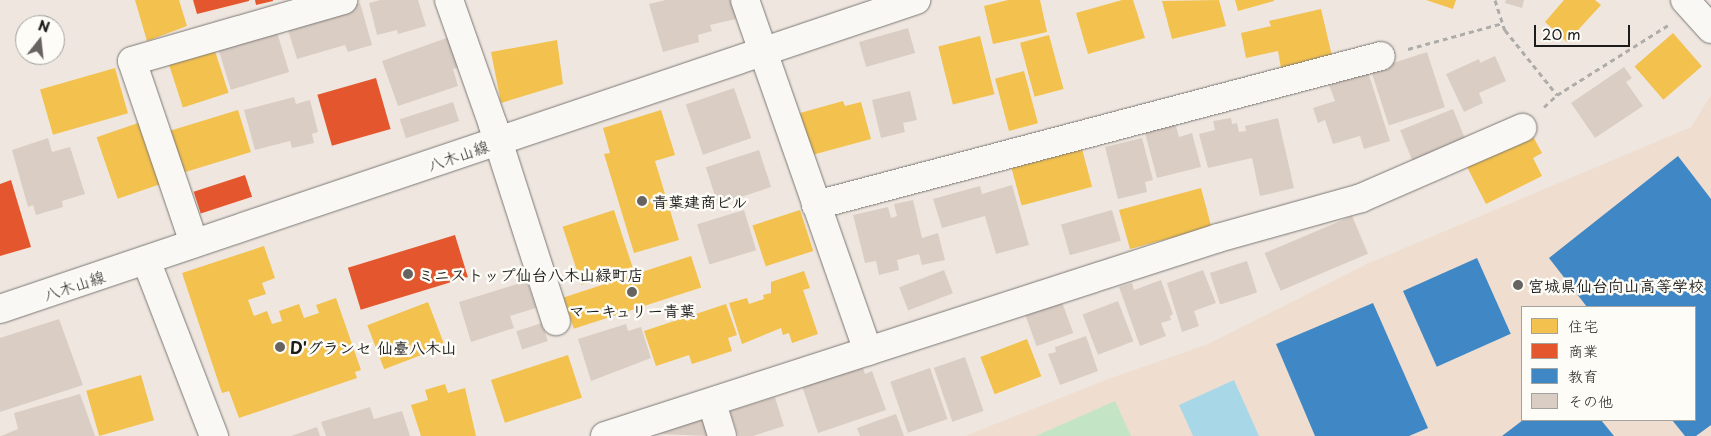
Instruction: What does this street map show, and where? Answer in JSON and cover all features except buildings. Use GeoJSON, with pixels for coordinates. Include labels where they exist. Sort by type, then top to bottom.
{"type":"FeatureCollection","features":[{"type":"Feature","properties":{"kind":"street"},"geometry":{"type":"LineString","coordinates":[[194,243],[132,61],[343,0]]}},
{"type":"Feature","properties":{"kind":"street"},"geometry":{"type":"LineString","coordinates":[[449,0],[556,320]]}},
{"type":"Feature","properties":{"kind":"street"},"geometry":{"type":"LineString","coordinates":[[745,0],[765,52],[816,205],[868,351]]}},
{"type":"Feature","properties":{"kind":"street","name":"八木山線"},"geometry":{"type":"LineString","coordinates":[[0,309],[916,0]]}},
{"type":"Feature","properties":{"kind":"street"},"geometry":{"type":"LineString","coordinates":[[816,205],[1381,56]]}},
{"type":"Feature","properties":{"kind":"street"},"geometry":{"type":"LineString","coordinates":[[605,436],[1218,238],[1361,198],[1522,128]]}},
{"type":"Feature","properties":{"kind":"street"},"geometry":{"type":"LineString","coordinates":[[146,260],[214,436]]}},
{"type":"Feature","properties":{"kind":"street"},"geometry":{"type":"LineString","coordinates":[[712,403],[722,436]]}},
{"type":"Feature","properties":{"kind":"path"},"geometry":{"type":"LineString","coordinates":[[1495,0],[1503,23],[1557,95]]}},
{"type":"Feature","properties":{"kind":"path"},"geometry":{"type":"LineString","coordinates":[[1522,128],[1557,95],[1696,13]]}},
{"type":"Feature","properties":{"kind":"path"},"geometry":{"type":"LineString","coordinates":[[1381,56],[1503,23]]}},
{"type":"Feature","properties":{"kind":"shaded area","name":"宮城県仙台向山高等学校"},"geometry":{"type":"Polygon","coordinates":[[[1711,95],[1711,436],[965,436],[1108,379],[1208,344],[1369,263],[1691,127],[1711,95]]]}},
{"type":"Feature","properties":{"kind":"green space"},"geometry":{"type":"Polygon","coordinates":[[[1115,401],[1131,436],[1036,436],[1115,401]]]}},
{"type":"Feature","properties":{"kind":"water"},"geometry":{"type":"Polygon","coordinates":[[[1234,380],[1259,436],[1193,436],[1179,405],[1234,380]]]}},
{"type":"Feature","properties":{"kind":"place","name":"青葉建商ビル"},"geometry":{"type":"Point","coordinates":[642,201]}},
{"type":"Feature","properties":{"kind":"place","name":"ミニストップ仙台八木山緑町店"},"geometry":{"type":"Point","coordinates":[408,274]}},
{"type":"Feature","properties":{"kind":"place","name":"宮城県仙台向山高等学校"},"geometry":{"type":"Point","coordinates":[1518,285]}},
{"type":"Feature","properties":{"kind":"place","name":"マーキュリー青葉"},"geometry":{"type":"Point","coordinates":[632,292]}},
{"type":"Feature","properties":{"kind":"place","name":"D'グランセ 仙臺八木山"},"geometry":{"type":"Point","coordinates":[280,347]}}]}
